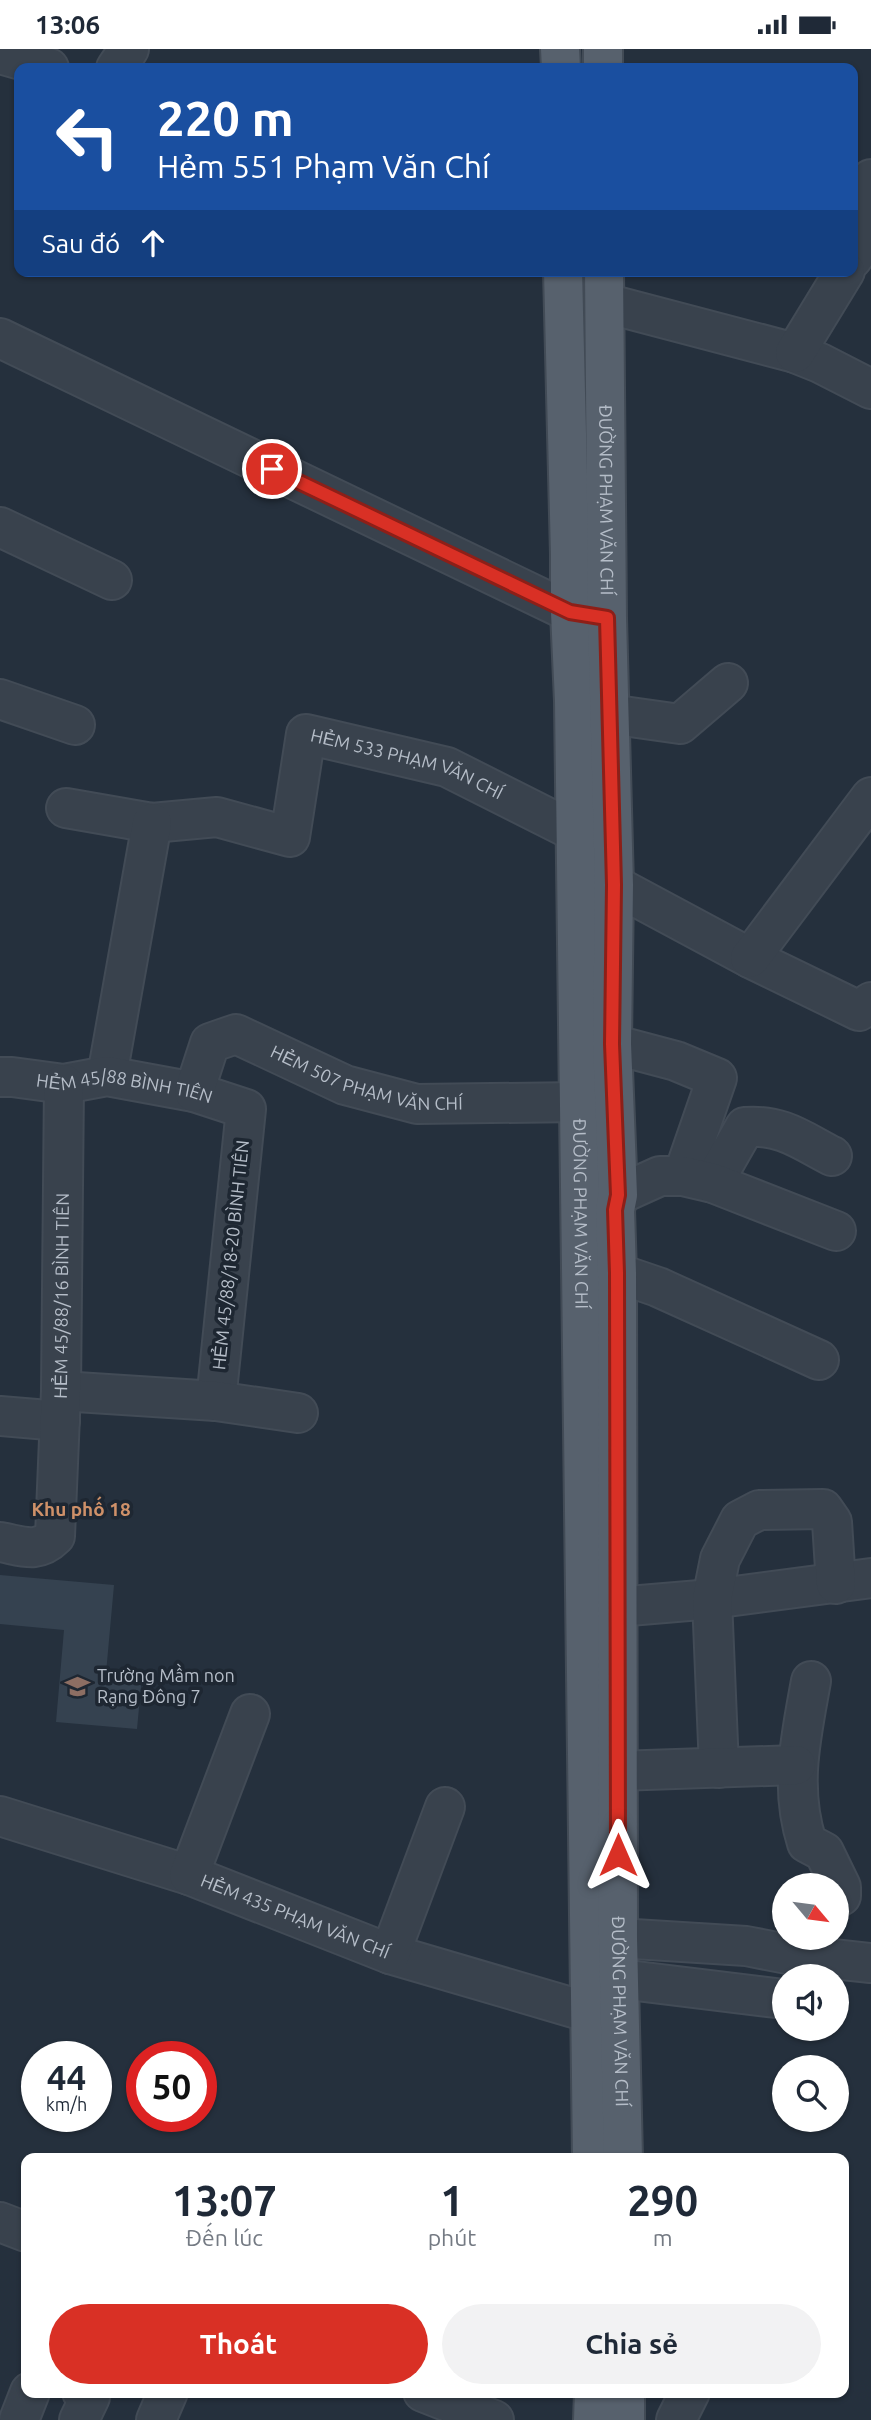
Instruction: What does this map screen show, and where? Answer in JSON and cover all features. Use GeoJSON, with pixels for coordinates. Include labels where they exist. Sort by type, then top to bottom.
{"type":"FeatureCollection","features":[{"type":"Feature","properties":{"kind":"main road","name":"ĐƯỜNG PHẠM VĂN CHÍ"},"geometry":{"type":"LineString","coordinates":[[563,277],[580,1102],[599,1275],[617,1607],[618,1938],[623,2153]]}},
{"type":"Feature","properties":{"kind":"main road","name":"ĐƯỜNG PHẠM VĂN CHÍ"},"geometry":{"type":"LineString","coordinates":[[592,2153],[599,1275],[618,1195],[612,1044],[614,885],[607,618],[604,287]]}},
{"type":"Feature","properties":{"kind":"main road"},"geometry":{"type":"LineString","coordinates":[[593,2420],[594,2398]]}},
{"type":"Feature","properties":{"kind":"main road"},"geometry":{"type":"LineString","coordinates":[[625,2398],[625,2420]]}},
{"type":"Feature","properties":{"kind":"street"},"geometry":{"type":"LineString","coordinates":[[0,54],[32,63]]}},
{"type":"Feature","properties":{"kind":"street"},"geometry":{"type":"LineString","coordinates":[[858,250],[871,179]]}},
{"type":"Feature","properties":{"kind":"street"},"geometry":{"type":"LineString","coordinates":[[795,353],[841,277]]}},
{"type":"Feature","properties":{"kind":"street"},"geometry":{"type":"LineString","coordinates":[[604,287],[795,353],[871,389]]}},
{"type":"Feature","properties":{"kind":"street"},"geometry":{"type":"LineString","coordinates":[[0,338],[570,612],[607,618]]}},
{"type":"Feature","properties":{"kind":"street"},"geometry":{"type":"LineString","coordinates":[[0,527],[112,580]]}},
{"type":"Feature","properties":{"kind":"street"},"geometry":{"type":"LineString","coordinates":[[609,714],[680,724],[729,683]]}},
{"type":"Feature","properties":{"kind":"street"},"geometry":{"type":"LineString","coordinates":[[0,699],[75,725]]}},
{"type":"Feature","properties":{"kind":"street","name":"HẺM 533 PHẠM VĂN CHÍ"},"geometry":{"type":"LineString","coordinates":[[66,808],[152,823],[217,817],[290,837],[306,734],[447,767],[576,832]]}},
{"type":"Feature","properties":{"kind":"street"},"geometry":{"type":"LineString","coordinates":[[750,958],[871,797]]}},
{"type":"Feature","properties":{"kind":"street"},"geometry":{"type":"LineString","coordinates":[[107,1076],[152,823]]}},
{"type":"Feature","properties":{"kind":"street"},"geometry":{"type":"LineString","coordinates":[[614,885],[750,958],[867,1011]]}},
{"type":"Feature","properties":{"kind":"street","name":"HẺM 507 PHẠM VĂN CHÍ"},"geometry":{"type":"LineString","coordinates":[[194,1092],[210,1042],[236,1034],[345,1085],[418,1104],[580,1102]]}},
{"type":"Feature","properties":{"kind":"street"},"geometry":{"type":"LineString","coordinates":[[612,1044],[676,1061],[717,1078],[698,1180]]}},
{"type":"Feature","properties":{"kind":"street","name":"HẺM 45/88 BÌNH TIÊN"},"geometry":{"type":"LineString","coordinates":[[0,1077],[64,1084],[107,1076],[194,1092],[246,1109]]}},
{"type":"Feature","properties":{"kind":"street","name":"HẺM 45/88/16 BÌNH TIÊN"},"geometry":{"type":"LineString","coordinates":[[0,1542],[35,1548],[46,1545],[55,1536],[60,1406],[64,1084]]}},
{"type":"Feature","properties":{"kind":"street","name":"HẺM 45/88/18-20 BÌNH TIÊN"},"geometry":{"type":"LineString","coordinates":[[216,1401],[246,1109]]}},
{"type":"Feature","properties":{"kind":"street"},"geometry":{"type":"LineString","coordinates":[[698,1180],[745,1127],[766,1125],[786,1132],[832,1156]]}},
{"type":"Feature","properties":{"kind":"street"},"geometry":{"type":"LineString","coordinates":[[618,1195],[660,1176],[698,1180],[836,1231]]}},
{"type":"Feature","properties":{"kind":"street"},"geometry":{"type":"LineString","coordinates":[[599,1275],[658,1287],[819,1360]]}},
{"type":"Feature","properties":{"kind":"street"},"geometry":{"type":"LineString","coordinates":[[0,1416],[60,1406],[216,1401],[298,1413]]}},
{"type":"Feature","properties":{"kind":"street"},"geometry":{"type":"LineString","coordinates":[[617,1607],[712,1599],[853,1581],[832,1522],[823,1509],[759,1510],[740,1520],[720,1559],[712,1599],[719,1767]]}},
{"type":"Feature","properties":{"kind":"street"},"geometry":{"type":"LineString","coordinates":[[811,1681],[796,1765],[802,1826],[807,1843],[824,1851],[834,1873]]}},
{"type":"Feature","properties":{"kind":"street"},"geometry":{"type":"LineString","coordinates":[[189,1875],[250,1714]]}},
{"type":"Feature","properties":{"kind":"street"},"geometry":{"type":"LineString","coordinates":[[618,1771],[796,1765]]}},
{"type":"Feature","properties":{"kind":"street"},"geometry":{"type":"LineString","coordinates":[[390,1954],[445,1807]]}},
{"type":"Feature","properties":{"kind":"street","name":"HẺM 435 PHẠM VĂN CHÍ"},"geometry":{"type":"LineString","coordinates":[[0,1815],[189,1875],[390,1954],[592,2014]]}},
{"type":"Feature","properties":{"kind":"street"},"geometry":{"type":"LineString","coordinates":[[618,1938],[749,1934],[787,1954],[871,1963]]}},
{"type":"Feature","properties":{"kind":"street"},"geometry":{"type":"LineString","coordinates":[[620,1979],[772,1998]]}},
{"type":"Feature","properties":{"kind":"street"},"geometry":{"type":"LineString","coordinates":[[0,2222],[21,2230]]}},
{"type":"Feature","properties":{"kind":"street"},"geometry":{"type":"LineString","coordinates":[[19,2420],[28,2398]]}},
{"type":"Feature","properties":{"kind":"street"},"geometry":{"type":"LineString","coordinates":[[79,2420],[90,2398]]}},
{"type":"Feature","properties":{"kind":"street"},"geometry":{"type":"LineString","coordinates":[[156,2420],[165,2398]]}},
{"type":"Feature","properties":{"kind":"street"},"geometry":{"type":"LineString","coordinates":[[438,2398],[494,2420]]}},
{"type":"Feature","properties":{"kind":"street"},"geometry":{"type":"LineString","coordinates":[[676,2420],[687,2398]]}},
{"type":"Feature","properties":{"kind":"building"},"geometry":{"type":"Polygon","coordinates":[[[0,1575],[114,1585],[106,1673],[142,1676],[137,1729],[56,1722],[64,1630],[0,1624],[0,1575]]]}},
{"type":"Feature","properties":{"kind":"place","name":"Trường Mầm non Rạng Đông 7"},"geometry":{"type":"Point","coordinates":[77,1686]}},
{"type":"Feature","properties":{"kind":"district","name":"Khu phố 18"},"geometry":{"type":"Point","coordinates":[81,1509]}},
{"type":"Feature","properties":{"kind":"route"},"geometry":{"type":"LineString","coordinates":[[272,469],[570,612],[607,618],[614,885],[612,1044],[618,1195],[615,1210],[618,1855]]}}]}
